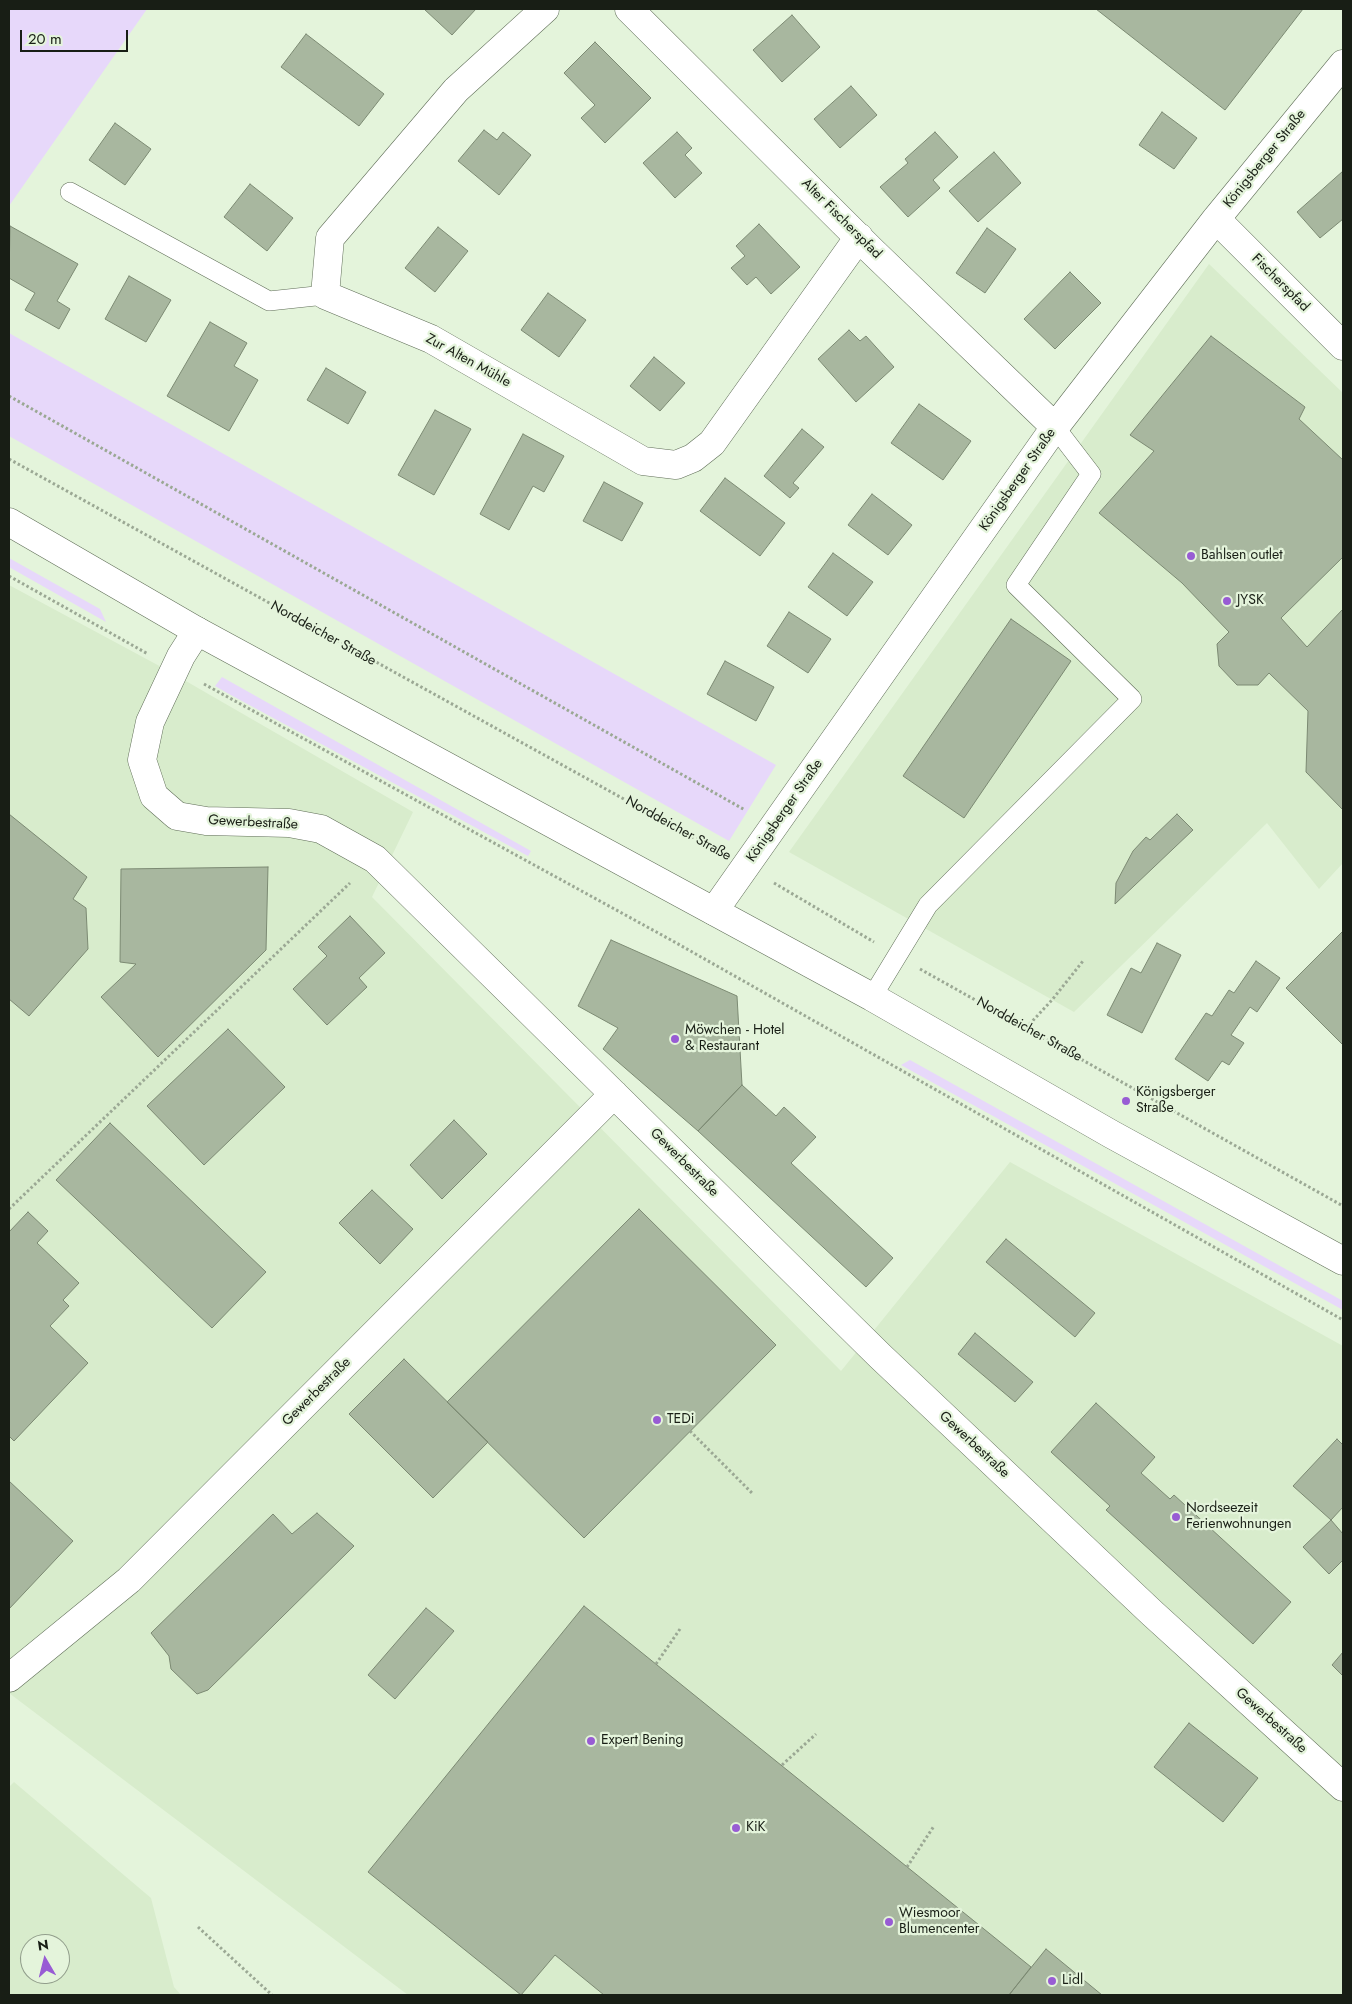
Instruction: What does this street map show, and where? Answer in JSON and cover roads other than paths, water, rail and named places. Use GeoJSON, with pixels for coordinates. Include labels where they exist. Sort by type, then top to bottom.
{"type":"FeatureCollection","features":[{"type":"Feature","properties":{"kind":"street"},"geometry":{"type":"LineString","coordinates":[[325,295],[330,238],[456,90],[545,9]]}},
{"type":"Feature","properties":{"kind":"street","name":"Alter Fischerspfad"},"geometry":{"type":"LineString","coordinates":[[629,9],[859,237],[1055,426]]}},
{"type":"Feature","properties":{"kind":"street","name":"Königsberger Straße"},"geometry":{"type":"LineString","coordinates":[[714,911],[1055,426],[1216,219],[1343,64]]}},
{"type":"Feature","properties":{"kind":"street","name":"Fischerspfad"},"geometry":{"type":"LineString","coordinates":[[1216,219],[1343,346]]}},
{"type":"Feature","properties":{"kind":"street","name":"Zur Alten Mühle"},"geometry":{"type":"LineString","coordinates":[[325,295],[431,339],[643,462],[676,465],[693,458],[712,443],[859,237]]}},
{"type":"Feature","properties":{"kind":"street"},"geometry":{"type":"LineString","coordinates":[[9,522],[197,631],[872,997],[1111,1134],[1343,1261]]}},
{"type":"Feature","properties":{"kind":"street","name":"Gewerbestraße"},"geometry":{"type":"LineString","coordinates":[[197,631],[175,669],[150,722],[142,760],[154,796],[177,816],[206,822],[289,823],[322,830],[375,859],[887,1362],[1152,1613],[1343,1787]]}},
{"type":"Feature","properties":{"kind":"street","name":"Gewerbestraße"},"geometry":{"type":"LineString","coordinates":[[9,1678],[129,1580],[614,1094]]}},
{"type":"Feature","properties":{"kind":"lane"},"geometry":{"type":"LineString","coordinates":[[70,192],[270,301],[325,295]]}},
{"type":"Feature","properties":{"kind":"lane"},"geometry":{"type":"LineString","coordinates":[[872,997],[928,905],[1132,699],[1016,585],[1091,474],[1055,426]]}},
{"type":"Feature","properties":{"kind":"place","name":"Bahlsen outlet"},"geometry":{"type":"Point","coordinates":[1191,556]}},
{"type":"Feature","properties":{"kind":"place","name":"JYSK"},"geometry":{"type":"Point","coordinates":[1227,601]}},
{"type":"Feature","properties":{"kind":"place","name":"Möwchen - Hotel & Restaurant"},"geometry":{"type":"Point","coordinates":[675,1039]}},
{"type":"Feature","properties":{"kind":"place","name":"Königsberger Straße"},"geometry":{"type":"Point","coordinates":[1126,1101]}},
{"type":"Feature","properties":{"kind":"place","name":"TEDi"},"geometry":{"type":"Point","coordinates":[657,1420]}},
{"type":"Feature","properties":{"kind":"place","name":"Nordseezeit Ferienwohnungen"},"geometry":{"type":"Point","coordinates":[1176,1517]}},
{"type":"Feature","properties":{"kind":"place","name":"Expert Bening"},"geometry":{"type":"Point","coordinates":[591,1741]}},
{"type":"Feature","properties":{"kind":"place","name":"KiK"},"geometry":{"type":"Point","coordinates":[736,1828]}},
{"type":"Feature","properties":{"kind":"place","name":"Wiesmoor Blumencenter"},"geometry":{"type":"Point","coordinates":[889,1922]}},
{"type":"Feature","properties":{"kind":"place","name":"Lidl"},"geometry":{"type":"Point","coordinates":[1052,1981]}}]}
